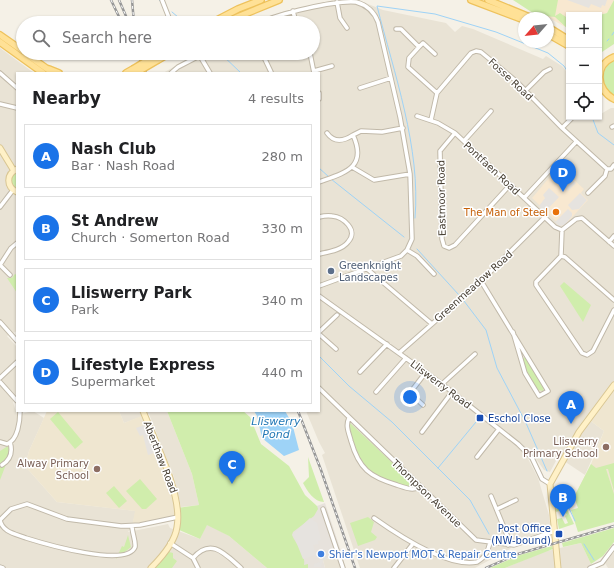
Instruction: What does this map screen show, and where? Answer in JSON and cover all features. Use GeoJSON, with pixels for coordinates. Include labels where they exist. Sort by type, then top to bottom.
{"type":"FeatureCollection","features":[{"type":"Feature","properties":{"kind":"main road"},"geometry":{"type":"LineString","coordinates":[[224,16],[238,8],[262,0]]}},
{"type":"Feature","properties":{"kind":"main road"},"geometry":{"type":"LineString","coordinates":[[239,16],[279,0]]}},
{"type":"Feature","properties":{"kind":"main road"},"geometry":{"type":"LineString","coordinates":[[471,0],[518,18]]}},
{"type":"Feature","properties":{"kind":"main road"},"geometry":{"type":"LineString","coordinates":[[491,1],[518,12]]}},
{"type":"Feature","properties":{"kind":"main road"},"geometry":{"type":"LineString","coordinates":[[554,31],[566,38]]}},
{"type":"Feature","properties":{"kind":"main road"},"geometry":{"type":"LineString","coordinates":[[0,35],[16,46]]}},
{"type":"Feature","properties":{"kind":"main road"},"geometry":{"type":"LineString","coordinates":[[554,37],[566,44]]}},
{"type":"Feature","properties":{"kind":"main road"},"geometry":{"type":"LineString","coordinates":[[0,42],[16,52]]}},
{"type":"Feature","properties":{"kind":"main road"},"geometry":{"type":"LineString","coordinates":[[602,69],[606,62],[614,57]]}},
{"type":"Feature","properties":{"kind":"main road"},"geometry":{"type":"LineString","coordinates":[[28,60],[45,71],[55,70],[58,72]]}},
{"type":"Feature","properties":{"kind":"main road"},"geometry":{"type":"LineString","coordinates":[[33,60],[45,71]]}},
{"type":"Feature","properties":{"kind":"main road"},"geometry":{"type":"LineString","coordinates":[[135,71],[152,60]]}},
{"type":"Feature","properties":{"kind":"main road"},"geometry":{"type":"LineString","coordinates":[[602,61],[606,62]]}},
{"type":"Feature","properties":{"kind":"main road"},"geometry":{"type":"LineString","coordinates":[[600,84],[608,96],[614,99]]}},
{"type":"Feature","properties":{"kind":"street"},"geometry":{"type":"LineString","coordinates":[[162,0],[168,16]]}},
{"type":"Feature","properties":{"kind":"street"},"geometry":{"type":"LineString","coordinates":[[278,16],[293,11],[344,1],[360,3],[373,12],[378,22],[403,128],[410,174],[412,239],[401,256],[320,286]]}},
{"type":"Feature","properties":{"kind":"street"},"geometry":{"type":"LineString","coordinates":[[337,2],[340,18],[347,28]]}},
{"type":"Feature","properties":{"kind":"street"},"geometry":{"type":"LineString","coordinates":[[293,11],[294,16]]}},
{"type":"Feature","properties":{"kind":"street"},"geometry":{"type":"LineString","coordinates":[[396,29],[401,29],[419,47]]}},
{"type":"Feature","properties":{"kind":"street"},"geometry":{"type":"LineString","coordinates":[[435,54],[423,43],[409,58],[408,67],[437,93]]}},
{"type":"Feature","properties":{"kind":"street","name":"Fosse Road"},"geometry":{"type":"LineString","coordinates":[[431,120],[437,93],[471,53],[478,51],[483,53],[525,90],[576,142],[607,169]]}},
{"type":"Feature","properties":{"kind":"street"},"geometry":{"type":"LineString","coordinates":[[172,72],[176,68],[192,60]]}},
{"type":"Feature","properties":{"kind":"street"},"geometry":{"type":"LineString","coordinates":[[202,60],[209,72]]}},
{"type":"Feature","properties":{"kind":"street"},"geometry":{"type":"LineString","coordinates":[[265,60],[271,72]]}},
{"type":"Feature","properties":{"kind":"street"},"geometry":{"type":"LineString","coordinates":[[311,60],[314,72],[332,66]]}},
{"type":"Feature","properties":{"kind":"street"},"geometry":{"type":"LineString","coordinates":[[525,90],[544,72],[550,69]]}},
{"type":"Feature","properties":{"kind":"street"},"geometry":{"type":"LineString","coordinates":[[0,73],[16,87]]}},
{"type":"Feature","properties":{"kind":"street"},"geometry":{"type":"LineString","coordinates":[[360,88],[391,78]]}},
{"type":"Feature","properties":{"kind":"street"},"geometry":{"type":"LineString","coordinates":[[0,104],[16,108]]}},
{"type":"Feature","properties":{"kind":"street"},"geometry":{"type":"LineString","coordinates":[[464,141],[491,111]]}},
{"type":"Feature","properties":{"kind":"street","name":"Pontfaen Road"},"geometry":{"type":"LineString","coordinates":[[417,116],[431,120],[454,133],[556,227],[562,230]]}},
{"type":"Feature","properties":{"kind":"street"},"geometry":{"type":"LineString","coordinates":[[562,128],[570,120]]}},
{"type":"Feature","properties":{"kind":"street"},"geometry":{"type":"LineString","coordinates":[[327,133],[331,137],[340,140],[361,131],[382,132],[403,128]]}},
{"type":"Feature","properties":{"kind":"street","name":"Eastmoor Road"},"geometry":{"type":"LineString","coordinates":[[454,133],[440,151],[442,239],[444,246],[449,248],[455,246],[510,185]]}},
{"type":"Feature","properties":{"kind":"street"},"geometry":{"type":"LineString","coordinates":[[320,182],[335,177],[352,167],[358,154],[357,145],[353,135]]}},
{"type":"Feature","properties":{"kind":"street"},"geometry":{"type":"LineString","coordinates":[[524,198],[576,142]]}},
{"type":"Feature","properties":{"kind":"street"},"geometry":{"type":"LineString","coordinates":[[0,148],[16,170],[10,174],[8,180],[15,191],[0,207]]}},
{"type":"Feature","properties":{"kind":"street"},"geometry":{"type":"LineString","coordinates":[[588,193],[605,176],[607,169],[611,169],[614,165]]}},
{"type":"Feature","properties":{"kind":"street"},"geometry":{"type":"LineString","coordinates":[[352,167],[374,180],[410,174]]}},
{"type":"Feature","properties":{"kind":"street"},"geometry":{"type":"LineString","coordinates":[[320,217],[328,215],[340,218],[348,225],[352,234],[350,240],[345,245],[320,254]]}},
{"type":"Feature","properties":{"kind":"street","name":"Greenmeadow Road"},"geometry":{"type":"LineString","coordinates":[[399,353],[481,281],[545,217]]}},
{"type":"Feature","properties":{"kind":"street"},"geometry":{"type":"LineString","coordinates":[[614,246],[582,218],[576,219],[562,230],[561,256],[536,282],[536,285],[582,354],[587,355],[593,351],[614,310]]}},
{"type":"Feature","properties":{"kind":"street"},"geometry":{"type":"LineString","coordinates":[[609,242],[614,236]]}},
{"type":"Feature","properties":{"kind":"street"},"geometry":{"type":"LineString","coordinates":[[10,275],[0,265],[11,248],[16,244]]}},
{"type":"Feature","properties":{"kind":"street"},"geometry":{"type":"LineString","coordinates":[[406,250],[415,255],[434,274]]}},
{"type":"Feature","properties":{"kind":"street"},"geometry":{"type":"LineString","coordinates":[[561,256],[566,257],[614,300]]}},
{"type":"Feature","properties":{"kind":"street"},"geometry":{"type":"LineString","coordinates":[[366,268],[432,324]]}},
{"type":"Feature","properties":{"kind":"street"},"geometry":{"type":"LineString","coordinates":[[481,281],[513,332],[548,391],[539,396],[525,373],[513,332]]}},
{"type":"Feature","properties":{"kind":"street","name":"Lliswerry Road"},"geometry":{"type":"LineString","coordinates":[[320,297],[426,372],[499,429],[529,454],[542,478],[550,484]]}},
{"type":"Feature","properties":{"kind":"street"},"geometry":{"type":"LineString","coordinates":[[320,332],[337,315]]}},
{"type":"Feature","properties":{"kind":"street"},"geometry":{"type":"LineString","coordinates":[[0,322],[16,340]]}},
{"type":"Feature","properties":{"kind":"street"},"geometry":{"type":"LineString","coordinates":[[12,336],[16,334]]}},
{"type":"Feature","properties":{"kind":"street"},"geometry":{"type":"LineString","coordinates":[[320,334],[336,349]]}},
{"type":"Feature","properties":{"kind":"street"},"geometry":{"type":"LineString","coordinates":[[360,372],[387,344]]}},
{"type":"Feature","properties":{"kind":"street"},"geometry":{"type":"LineString","coordinates":[[442,384],[475,354]]}},
{"type":"Feature","properties":{"kind":"street"},"geometry":{"type":"LineString","coordinates":[[376,392],[406,358]]}},
{"type":"Feature","properties":{"kind":"street"},"geometry":{"type":"LineString","coordinates":[[0,378],[16,363]]}},
{"type":"Feature","properties":{"kind":"street"},"geometry":{"type":"LineString","coordinates":[[423,405],[411,394],[426,372]]}},
{"type":"Feature","properties":{"kind":"street"},"geometry":{"type":"LineString","coordinates":[[0,382],[16,400]]}},
{"type":"Feature","properties":{"kind":"street"},"geometry":{"type":"LineString","coordinates":[[558,568],[555,531],[549,491],[550,484],[579,432],[614,385]]}},
{"type":"Feature","properties":{"kind":"street","name":"Thompson Avenue"},"geometry":{"type":"LineString","coordinates":[[320,389],[476,540],[508,545],[516,544],[555,531]]}},
{"type":"Feature","properties":{"kind":"street"},"geometry":{"type":"LineString","coordinates":[[422,432],[452,392]]}},
{"type":"Feature","properties":{"kind":"street"},"geometry":{"type":"LineString","coordinates":[[2,465],[10,456],[10,442],[17,429],[20,412]]}},
{"type":"Feature","properties":{"kind":"street","name":"Aberthaw Road"},"geometry":{"type":"LineString","coordinates":[[143,412],[170,479],[176,498],[178,517],[177,529],[170,543],[164,553],[151,568]]}},
{"type":"Feature","properties":{"kind":"street"},"geometry":{"type":"LineString","coordinates":[[349,418],[347,427],[354,452],[366,471],[379,480],[412,490],[420,487]]}},
{"type":"Feature","properties":{"kind":"street"},"geometry":{"type":"LineString","coordinates":[[477,457],[499,429]]}},
{"type":"Feature","properties":{"kind":"street"},"geometry":{"type":"LineString","coordinates":[[0,442],[4,444],[10,442]]}},
{"type":"Feature","properties":{"kind":"street"},"geometry":{"type":"LineString","coordinates":[[491,496],[507,535],[508,545]]}},
{"type":"Feature","properties":{"kind":"street"},"geometry":{"type":"LineString","coordinates":[[497,509],[516,500]]}},
{"type":"Feature","properties":{"kind":"street"},"geometry":{"type":"LineString","coordinates":[[100,560],[74,554],[6,530],[0,520],[11,509],[28,504],[67,518],[132,526],[178,517]]}},
{"type":"Feature","properties":{"kind":"street"},"geometry":{"type":"LineString","coordinates":[[324,508],[343,568]]}},
{"type":"Feature","properties":{"kind":"street"},"geometry":{"type":"LineString","coordinates":[[374,518],[436,560]]}},
{"type":"Feature","properties":{"kind":"street"},"geometry":{"type":"LineString","coordinates":[[121,560],[130,555],[135,547],[132,526]]}},
{"type":"Feature","properties":{"kind":"street"},"geometry":{"type":"LineString","coordinates":[[443,563],[462,566],[474,564],[487,554],[490,542]]}},
{"type":"Feature","properties":{"kind":"street"},"geometry":{"type":"LineString","coordinates":[[170,543],[193,558],[198,568]]}},
{"type":"Feature","properties":{"kind":"street"},"geometry":{"type":"LineString","coordinates":[[394,568],[412,545]]}},
{"type":"Feature","properties":{"kind":"street"},"geometry":{"type":"LineString","coordinates":[[590,568],[603,565],[614,547]]}},
{"type":"Feature","properties":{"kind":"street"},"geometry":{"type":"LineString","coordinates":[[193,558],[201,550],[213,548],[222,552],[241,568]]}},
{"type":"Feature","properties":{"kind":"shaded area"},"geometry":{"type":"Polygon","coordinates":[[[334,0],[358,0],[383,10],[446,23],[455,32],[462,26],[473,29],[543,59],[546,56],[562,66],[566,71],[566,120],[602,120],[602,113],[611,108],[614,108],[614,390],[612,388],[588,419],[604,431],[585,475],[558,457],[550,472],[544,470],[531,452],[527,457],[538,478],[549,515],[551,530],[514,543],[510,549],[475,568],[360,568],[322,455],[325,453],[306,412],[320,412],[320,72],[165,72],[186,60],[320,60],[320,16],[270,16],[334,0]]]}},
{"type":"Feature","properties":{"kind":"shaded area"},"geometry":{"type":"Polygon","coordinates":[[[517,0],[614,0],[607,13],[602,14],[602,12],[566,12],[566,27],[554,21],[554,12],[539,12],[517,0]]]}},
{"type":"Feature","properties":{"kind":"shaded area"},"geometry":{"type":"Polygon","coordinates":[[[567,0],[607,0],[605,6],[602,5],[601,8],[591,4],[589,8],[567,0]]]}},
{"type":"Feature","properties":{"kind":"shaded area"},"geometry":{"type":"Polygon","coordinates":[[[0,48],[33,72],[16,72],[16,332],[7,336],[16,346],[16,399],[13,402],[17,415],[35,412],[44,418],[29,451],[25,466],[57,502],[136,511],[132,526],[128,532],[168,524],[170,528],[200,539],[207,524],[229,536],[267,568],[0,568],[0,48]]]}},
{"type":"Feature","properties":{"kind":"shaded area"},"geometry":{"type":"Polygon","coordinates":[[[559,166],[584,189],[581,193],[588,200],[565,225],[561,226],[532,198],[559,166]]]}},
{"type":"Feature","properties":{"kind":"shaded area"},"geometry":{"type":"Polygon","coordinates":[[[559,170],[576,183],[568,191],[553,176],[559,170]]]}},
{"type":"Feature","properties":{"kind":"shaded area"},"geometry":{"type":"Polygon","coordinates":[[[549,188],[559,197],[545,212],[539,206],[545,198],[543,195],[549,188]]]}},
{"type":"Feature","properties":{"kind":"shaded area"},"geometry":{"type":"Polygon","coordinates":[[[580,193],[587,200],[579,209],[572,210],[568,205],[580,193]]]}},
{"type":"Feature","properties":{"kind":"shaded area"},"geometry":{"type":"Polygon","coordinates":[[[568,209],[572,213],[572,216],[565,225],[560,226],[555,222],[568,209]]]}},
{"type":"Feature","properties":{"kind":"shaded area","name":"Lliswerry Primary School"},"geometry":{"type":"Polygon","coordinates":[[[612,388],[614,390],[614,498],[574,497],[591,464],[604,431],[588,419],[612,388]]]}},
{"type":"Feature","properties":{"kind":"shaded area","name":"Alway Primary School"},"geometry":{"type":"Polygon","coordinates":[[[47,412],[119,412],[124,423],[144,415],[170,479],[178,517],[132,526],[135,511],[57,502],[25,466],[29,451],[47,412]]]}},
{"type":"Feature","properties":{"kind":"shaded area"},"geometry":{"type":"Polygon","coordinates":[[[119,412],[167,412],[192,474],[199,505],[181,507],[174,477],[149,414],[124,423],[119,412]]]}},
{"type":"Feature","properties":{"kind":"shaded area"},"geometry":{"type":"Polygon","coordinates":[[[144,425],[154,453],[148,455],[143,435],[140,436],[136,428],[144,425]]]}},
{"type":"Feature","properties":{"kind":"shaded area"},"geometry":{"type":"Polygon","coordinates":[[[325,503],[342,554],[323,560],[325,568],[301,568],[286,525],[306,510],[325,503]]]}},
{"type":"Feature","properties":{"kind":"shaded area"},"geometry":{"type":"Polygon","coordinates":[[[310,518],[317,523],[321,540],[318,541],[319,544],[313,545],[316,555],[303,559],[293,534],[310,518]]]}},
{"type":"Feature","properties":{"kind":"shaded area"},"geometry":{"type":"Polygon","coordinates":[[[581,543],[593,568],[505,568],[543,552],[581,543]]]}},
{"type":"Feature","properties":{"kind":"shaded area"},"geometry":{"type":"Polygon","coordinates":[[[614,552],[614,568],[608,568],[605,563],[614,552]]]}},
{"type":"Feature","properties":{"kind":"shaded area"},"geometry":{"type":"Polygon","coordinates":[[[342,554],[345,568],[325,568],[323,560],[342,554]]]}},
{"type":"Feature","properties":{"kind":"shaded area"},"geometry":{"type":"Polygon","coordinates":[[[326,556],[326,559],[323,560],[321,567],[314,567],[314,564],[320,562],[319,558],[326,556]]]}},
{"type":"Feature","properties":{"kind":"green space"},"geometry":{"type":"Polygon","coordinates":[[[513,0],[558,0],[555,16],[560,13],[566,17],[566,27],[554,17],[554,12],[531,12],[513,0]]]}},
{"type":"Feature","properties":{"kind":"green space"},"geometry":{"type":"Polygon","coordinates":[[[614,0],[614,44],[602,52],[602,14],[607,13],[614,0]]]}},
{"type":"Feature","properties":{"kind":"green space"},"geometry":{"type":"Polygon","coordinates":[[[614,59],[614,96],[604,88],[602,83],[603,73],[609,63],[614,59]]]}},
{"type":"Feature","properties":{"kind":"green space"},"geometry":{"type":"Polygon","coordinates":[[[16,173],[16,188],[11,182],[11,178],[16,173]]]}},
{"type":"Feature","properties":{"kind":"green space"},"geometry":{"type":"Polygon","coordinates":[[[16,274],[16,292],[7,278],[12,278],[16,274]]]}},
{"type":"Feature","properties":{"kind":"green space"},"geometry":{"type":"Polygon","coordinates":[[[564,282],[591,305],[583,322],[560,286],[564,282]]]}},
{"type":"Feature","properties":{"kind":"green space"},"geometry":{"type":"Polygon","coordinates":[[[526,357],[544,387],[543,391],[538,390],[526,371],[523,358],[526,357]]]}},
{"type":"Feature","properties":{"kind":"green space"},"geometry":{"type":"Polygon","coordinates":[[[58,412],[83,442],[75,449],[50,419],[58,412]]]}},
{"type":"Feature","properties":{"kind":"green space"},"geometry":{"type":"Polygon","coordinates":[[[167,412],[244,412],[250,417],[261,444],[289,466],[305,495],[317,506],[318,509],[314,516],[293,532],[292,535],[304,557],[304,565],[308,564],[308,568],[267,568],[229,536],[207,525],[200,539],[177,529],[177,508],[199,505],[192,474],[167,412]]]}},
{"type":"Feature","properties":{"kind":"green space"},"geometry":{"type":"Polygon","coordinates":[[[350,423],[415,484],[416,488],[414,489],[386,482],[378,478],[366,468],[358,455],[348,425],[350,423]]]}},
{"type":"Feature","properties":{"kind":"green space"},"geometry":{"type":"Polygon","coordinates":[[[8,446],[10,454],[0,480],[0,451],[8,446]]]}},
{"type":"Feature","properties":{"kind":"green space"},"geometry":{"type":"Polygon","coordinates":[[[308,457],[324,502],[320,502],[314,498],[303,483],[309,477],[308,457]]]}},
{"type":"Feature","properties":{"kind":"green space"},"geometry":{"type":"Polygon","coordinates":[[[614,463],[614,491],[608,469],[606,469],[614,494],[614,522],[578,532],[571,510],[578,508],[574,497],[591,464],[596,468],[614,463]]]}},
{"type":"Feature","properties":{"kind":"green space"},"geometry":{"type":"Polygon","coordinates":[[[140,479],[157,499],[146,509],[142,509],[126,491],[140,479]]]}},
{"type":"Feature","properties":{"kind":"green space"},"geometry":{"type":"Polygon","coordinates":[[[114,486],[127,501],[119,508],[106,493],[114,486]]]}},
{"type":"Feature","properties":{"kind":"green space"},"geometry":{"type":"Polygon","coordinates":[[[566,507],[574,524],[559,529],[557,519],[562,518],[565,524],[568,523],[565,516],[567,515],[566,513],[564,514],[562,510],[556,512],[556,509],[566,507]]]}},
{"type":"Feature","properties":{"kind":"green space"},"geometry":{"type":"Polygon","coordinates":[[[368,517],[374,522],[371,532],[377,537],[375,540],[358,546],[350,523],[368,517]]]}},
{"type":"Feature","properties":{"kind":"green space"},"geometry":{"type":"Polygon","coordinates":[[[614,528],[614,542],[603,556],[591,564],[581,543],[563,547],[562,543],[614,528]]]}},
{"type":"Feature","properties":{"kind":"green space"},"geometry":{"type":"Polygon","coordinates":[[[128,535],[131,547],[116,559],[122,546],[124,547],[128,535]]]}},
{"type":"Feature","properties":{"kind":"green space"},"geometry":{"type":"Polygon","coordinates":[[[552,546],[553,549],[505,568],[490,568],[520,555],[552,546]]]}},
{"type":"Feature","properties":{"kind":"green space"},"geometry":{"type":"Polygon","coordinates":[[[165,551],[173,553],[173,558],[177,561],[172,568],[151,568],[165,551]]]}},
{"type":"Feature","properties":{"kind":"water","name":"Lliswerry Pond"},"geometry":{"type":"Polygon","coordinates":[[[255,412],[286,412],[292,423],[299,450],[284,456],[262,438],[257,416],[255,412]]]}},
{"type":"Feature","properties":{"kind":"waterway"},"geometry":{"type":"LineString","coordinates":[[415,218],[416,192],[410,138],[405,111],[377,6],[435,14],[496,32],[548,53],[566,69]]}},
{"type":"Feature","properties":{"kind":"waterway"},"geometry":{"type":"LineString","coordinates":[[172,12],[177,16]]}},
{"type":"Feature","properties":{"kind":"waterway"},"geometry":{"type":"LineString","coordinates":[[227,60],[240,72]]}},
{"type":"Feature","properties":{"kind":"waterway"},"geometry":{"type":"LineString","coordinates":[[593,120],[598,133],[614,145]]}},
{"type":"Feature","properties":{"kind":"waterway"},"geometry":{"type":"LineString","coordinates":[[320,169],[329,177]]}},
{"type":"Feature","properties":{"kind":"waterway"},"geometry":{"type":"LineString","coordinates":[[331,179],[404,237]]}},
{"type":"Feature","properties":{"kind":"waterway"},"geometry":{"type":"LineString","coordinates":[[417,249],[459,295]]}},
{"type":"Feature","properties":{"kind":"waterway"},"geometry":{"type":"LineString","coordinates":[[464,301],[486,330],[497,368],[526,423],[547,471]]}},
{"type":"Feature","properties":{"kind":"waterway"},"geometry":{"type":"LineString","coordinates":[[320,357],[349,386],[392,422],[470,500],[489,534]]}},
{"type":"Feature","properties":{"kind":"waterway"},"geometry":{"type":"LineString","coordinates":[[438,468],[476,422]]}},
{"type":"Feature","properties":{"kind":"waterway"},"geometry":{"type":"LineString","coordinates":[[560,489],[575,521]]}},
{"type":"Feature","properties":{"kind":"waterway"},"geometry":{"type":"LineString","coordinates":[[584,544],[594,560]]}},
{"type":"Feature","properties":{"kind":"railway"},"geometry":{"type":"LineString","coordinates":[[111,0],[119,16]]}},
{"type":"Feature","properties":{"kind":"railway"},"geometry":{"type":"LineString","coordinates":[[119,0],[126,16]]}},
{"type":"Feature","properties":{"kind":"railway"},"geometry":{"type":"LineString","coordinates":[[132,0],[133,16]]}},
{"type":"Feature","properties":{"kind":"railway"},"geometry":{"type":"LineString","coordinates":[[140,60],[146,72]]}},
{"type":"Feature","properties":{"kind":"railway"},"geometry":{"type":"LineString","coordinates":[[298,412],[321,470],[355,568]]}},
{"type":"Feature","properties":{"kind":"railway"},"geometry":{"type":"LineString","coordinates":[[486,568],[518,554],[614,526]]}},
{"type":"Feature","properties":{"kind":"place","name":"Lifestyle Express"},"geometry":{"type":"Point","coordinates":[563,192]}},
{"type":"Feature","properties":{"kind":"place","name":"The Man of Steel"},"geometry":{"type":"Point","coordinates":[556,212]}},
{"type":"Feature","properties":{"kind":"place","name":"Greenknight Landscapes"},"geometry":{"type":"Point","coordinates":[331,271]}},
{"type":"Feature","properties":{"kind":"place","name":"Eschol Close"},"geometry":{"type":"Point","coordinates":[480,418]}},
{"type":"Feature","properties":{"kind":"place","name":"Nash Club"},"geometry":{"type":"Point","coordinates":[571,424]}},
{"type":"Feature","properties":{"kind":"place","name":"Lliswerry Primary School"},"geometry":{"type":"Point","coordinates":[606,447]}},
{"type":"Feature","properties":{"kind":"place","name":"Alway Primary School"},"geometry":{"type":"Point","coordinates":[97,469]}},
{"type":"Feature","properties":{"kind":"place","name":"Lliswerry Park"},"geometry":{"type":"Point","coordinates":[232,484]}},
{"type":"Feature","properties":{"kind":"place","name":"St Andrew"},"geometry":{"type":"Point","coordinates":[563,517]}},
{"type":"Feature","properties":{"kind":"place","name":"Post Office (NW-bound)"},"geometry":{"type":"Point","coordinates":[559,534]}},
{"type":"Feature","properties":{"kind":"place","name":"Shier's Newport MOT & Repair Centre"},"geometry":{"type":"Point","coordinates":[321,554]}}]}
